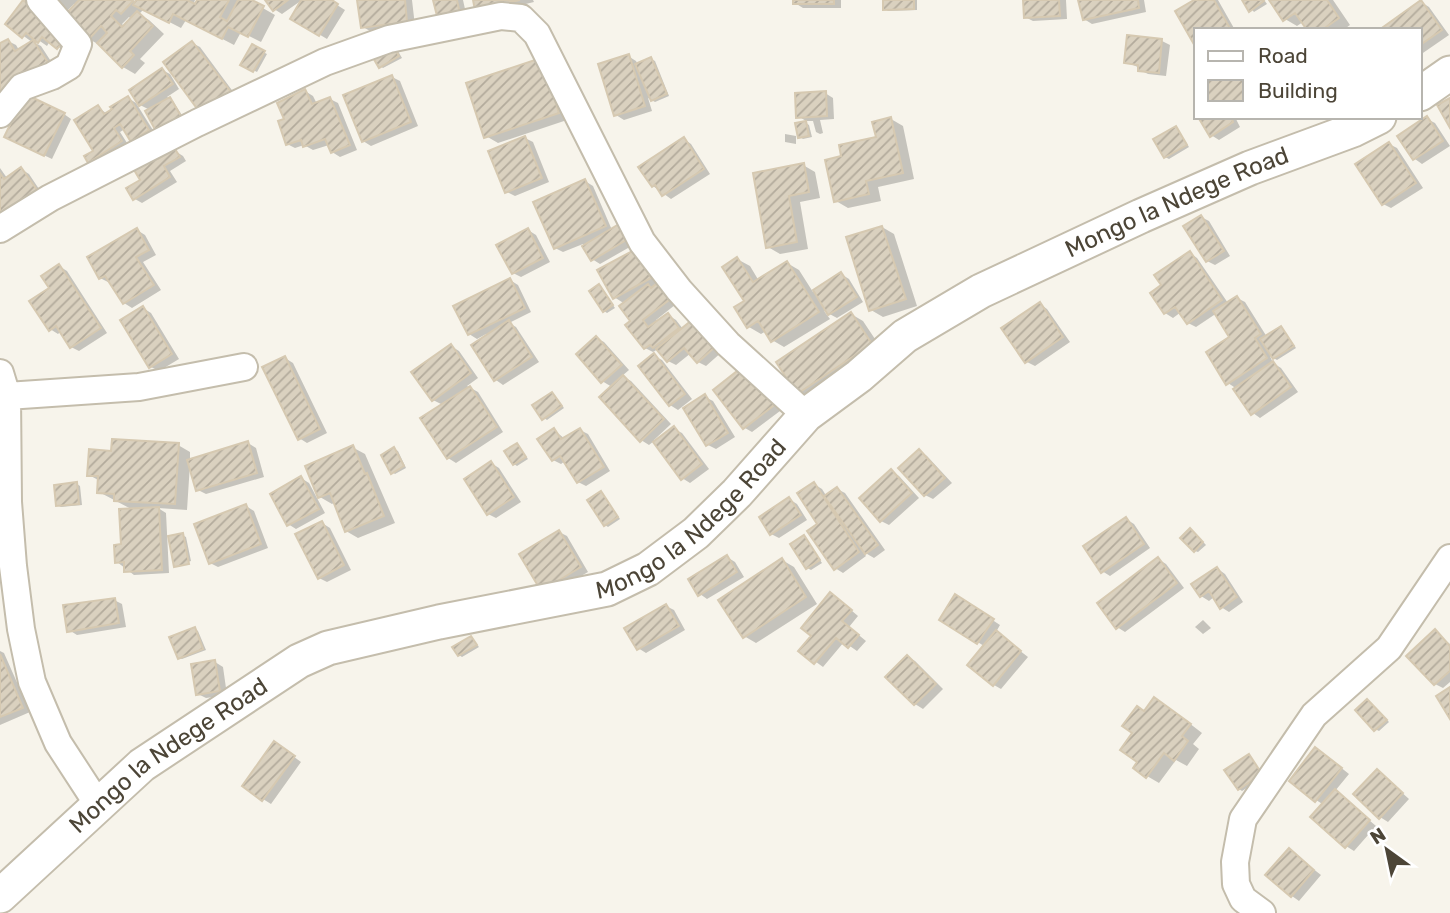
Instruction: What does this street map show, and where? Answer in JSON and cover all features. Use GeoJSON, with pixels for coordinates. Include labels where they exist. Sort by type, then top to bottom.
{"type":"FeatureCollection","features":[{"type":"Feature","properties":{"kind":"street"},"geometry":{"type":"LineString","coordinates":[[0,114],[22,87],[52,76],[69,66],[78,44],[40,0]]}},
{"type":"Feature","properties":{"kind":"street"},"geometry":{"type":"LineString","coordinates":[[0,229],[50,198],[325,62],[388,39],[501,16],[521,18],[537,34],[642,242],[679,290],[728,344],[806,415]]}},
{"type":"Feature","properties":{"kind":"street"},"geometry":{"type":"LineString","coordinates":[[1422,93],[1450,73]]}},
{"type":"Feature","properties":{"kind":"street","name":"Mongo la Ndege Road"},"geometry":{"type":"LineString","coordinates":[[0,896],[142,765],[299,661],[328,648],[439,622],[607,589],[648,569],[696,533],[737,493],[806,415],[859,376],[905,336],[981,291],[1250,168],[1353,130],[1375,119]]}},
{"type":"Feature","properties":{"kind":"street"},"geometry":{"type":"LineString","coordinates":[[99,806],[58,743],[32,682],[21,629],[13,566],[4,384],[139,387],[244,367]]}},
{"type":"Feature","properties":{"kind":"street"},"geometry":{"type":"LineString","coordinates":[[1262,913],[1243,899],[1236,884],[1235,862],[1243,819],[1314,715],[1389,648],[1450,558]]}},
{"type":"Feature","properties":{"kind":"building"},"geometry":{"type":"Polygon","coordinates":[[[23,0],[68,35],[57,49],[42,37],[38,43],[26,33],[22,38],[5,24],[23,0]]]}},
{"type":"Feature","properties":{"kind":"building"},"geometry":{"type":"Polygon","coordinates":[[[79,0],[132,0],[121,14],[116,10],[111,16],[122,27],[137,11],[153,26],[130,51],[134,55],[122,68],[97,43],[107,33],[101,26],[88,40],[63,17],[79,0]]]}},
{"type":"Feature","properties":{"kind":"building"},"geometry":{"type":"Polygon","coordinates":[[[136,0],[187,0],[195,4],[197,0],[229,0],[220,17],[227,21],[238,0],[252,0],[264,6],[248,37],[228,27],[222,39],[173,14],[169,23],[133,5],[136,0]]]}},
{"type":"Feature","properties":{"kind":"building"},"geometry":{"type":"Polygon","coordinates":[[[265,0],[288,0],[273,11],[265,0]]]}},
{"type":"Feature","properties":{"kind":"building"},"geometry":{"type":"Polygon","coordinates":[[[301,0],[332,0],[338,4],[319,36],[290,19],[301,0]]]}},
{"type":"Feature","properties":{"kind":"building"},"geometry":{"type":"Polygon","coordinates":[[[357,0],[405,0],[407,22],[361,28],[357,0]]]}},
{"type":"Feature","properties":{"kind":"building"},"geometry":{"type":"Polygon","coordinates":[[[433,0],[457,0],[460,14],[438,20],[433,0]]]}},
{"type":"Feature","properties":{"kind":"building"},"geometry":{"type":"Polygon","coordinates":[[[473,0],[520,0],[475,10],[473,0]]]}},
{"type":"Feature","properties":{"kind":"building"},"geometry":{"type":"Polygon","coordinates":[[[793,0],[834,0],[834,4],[793,4],[793,0]]]}},
{"type":"Feature","properties":{"kind":"building"},"geometry":{"type":"Polygon","coordinates":[[[883,0],[914,0],[914,9],[883,10],[883,0]]]}},
{"type":"Feature","properties":{"kind":"building"},"geometry":{"type":"Polygon","coordinates":[[[1023,0],[1059,0],[1060,16],[1024,18],[1023,0]]]}},
{"type":"Feature","properties":{"kind":"building"},"geometry":{"type":"Polygon","coordinates":[[[1078,0],[1138,0],[1139,8],[1083,20],[1078,0]]]}},
{"type":"Feature","properties":{"kind":"building"},"geometry":{"type":"Polygon","coordinates":[[[1194,0],[1214,0],[1230,28],[1194,28],[1194,44],[1175,11],[1194,0]]]}},
{"type":"Feature","properties":{"kind":"building"},"geometry":{"type":"Polygon","coordinates":[[[1242,0],[1263,0],[1264,1],[1249,12],[1242,0]]]}},
{"type":"Feature","properties":{"kind":"building"},"geometry":{"type":"Polygon","coordinates":[[[1269,0],[1327,0],[1339,18],[1325,28],[1306,28],[1295,13],[1283,21],[1269,0]]]}},
{"type":"Feature","properties":{"kind":"building"},"geometry":{"type":"Polygon","coordinates":[[[1421,0],[1442,30],[1422,44],[1422,28],[1382,28],[1421,0]]]}},
{"type":"Feature","properties":{"kind":"building"},"geometry":{"type":"Polygon","coordinates":[[[1127,35],[1162,39],[1159,73],[1138,71],[1138,65],[1124,63],[1127,35]]]}},
{"type":"Feature","properties":{"kind":"building"},"geometry":{"type":"Polygon","coordinates":[[[8,39],[15,51],[33,40],[49,64],[0,96],[0,43],[8,39]]]}},
{"type":"Feature","properties":{"kind":"building"},"geometry":{"type":"Polygon","coordinates":[[[192,41],[231,92],[201,114],[163,62],[192,41]]]}},
{"type":"Feature","properties":{"kind":"building"},"geometry":{"type":"Polygon","coordinates":[[[392,42],[399,56],[379,68],[371,54],[392,42]]]}},
{"type":"Feature","properties":{"kind":"building"},"geometry":{"type":"Polygon","coordinates":[[[252,44],[265,51],[253,72],[240,65],[252,44]]]}},
{"type":"Feature","properties":{"kind":"building"},"geometry":{"type":"Polygon","coordinates":[[[629,54],[645,106],[614,116],[598,64],[629,54]]]}},
{"type":"Feature","properties":{"kind":"building"},"geometry":{"type":"Polygon","coordinates":[[[651,57],[667,94],[651,101],[635,64],[651,57]]]}},
{"type":"Feature","properties":{"kind":"building"},"geometry":{"type":"Polygon","coordinates":[[[541,58],[559,113],[484,138],[466,83],[541,58]]]}},
{"type":"Feature","properties":{"kind":"building"},"geometry":{"type":"Polygon","coordinates":[[[162,68],[173,84],[139,106],[129,90],[162,68]]]}},
{"type":"Feature","properties":{"kind":"building"},"geometry":{"type":"Polygon","coordinates":[[[392,75],[411,122],[362,142],[343,95],[392,75]]]}},
{"type":"Feature","properties":{"kind":"building"},"geometry":{"type":"Polygon","coordinates":[[[305,89],[312,104],[330,97],[350,145],[331,153],[325,139],[303,147],[301,140],[286,145],[278,121],[284,119],[277,103],[305,89]]]}},
{"type":"Feature","properties":{"kind":"building"},"geometry":{"type":"Polygon","coordinates":[[[826,91],[827,116],[796,118],[795,93],[826,91]]]}},
{"type":"Feature","properties":{"kind":"building"},"geometry":{"type":"Polygon","coordinates":[[[25,94],[65,113],[44,156],[4,137],[25,94]]]}},
{"type":"Feature","properties":{"kind":"building"},"geometry":{"type":"Polygon","coordinates":[[[128,96],[149,130],[131,142],[120,124],[114,128],[122,141],[88,163],[84,156],[93,151],[74,120],[98,105],[104,114],[128,96]]]}},
{"type":"Feature","properties":{"kind":"building"},"geometry":{"type":"Polygon","coordinates":[[[170,97],[182,118],[157,133],[145,111],[170,97]]]}},
{"type":"Feature","properties":{"kind":"building"},"geometry":{"type":"Polygon","coordinates":[[[1450,98],[1450,128],[1437,105],[1450,98]]]}},
{"type":"Feature","properties":{"kind":"building"},"geometry":{"type":"Polygon","coordinates":[[[1427,116],[1443,141],[1413,160],[1397,136],[1427,116]]]}},
{"type":"Feature","properties":{"kind":"building"},"geometry":{"type":"Polygon","coordinates":[[[891,117],[903,173],[866,181],[869,194],[834,202],[825,160],[841,156],[839,145],[876,137],[872,122],[891,117]]]}},
{"type":"Feature","properties":{"kind":"building"},"geometry":{"type":"Polygon","coordinates":[[[1199,119],[1232,119],[1233,122],[1210,137],[1199,119]]]}},
{"type":"Feature","properties":{"kind":"building"},"geometry":{"type":"Polygon","coordinates":[[[806,121],[809,136],[798,138],[795,123],[806,121]]]}},
{"type":"Feature","properties":{"kind":"building"},"geometry":{"type":"Polygon","coordinates":[[[1176,126],[1187,145],[1164,158],[1153,139],[1176,126]]]}},
{"type":"Feature","properties":{"kind":"building"},"geometry":{"type":"Polygon","coordinates":[[[525,136],[542,178],[505,193],[488,151],[525,136]]]}},
{"type":"Feature","properties":{"kind":"building"},"geometry":{"type":"Polygon","coordinates":[[[684,137],[704,169],[662,196],[638,167],[684,137]]]}},
{"type":"Feature","properties":{"kind":"building"},"geometry":{"type":"Polygon","coordinates":[[[1389,142],[1416,183],[1382,205],[1355,164],[1389,142]]]}},
{"type":"Feature","properties":{"kind":"building"},"geometry":{"type":"Polygon","coordinates":[[[175,149],[180,157],[164,166],[170,177],[133,200],[126,188],[140,180],[130,163],[152,150],[158,159],[175,149]]]}},
{"type":"Feature","properties":{"kind":"building"},"geometry":{"type":"Polygon","coordinates":[[[804,163],[809,192],[789,196],[797,242],[766,248],[753,173],[804,163]]]}},
{"type":"Feature","properties":{"kind":"building"},"geometry":{"type":"Polygon","coordinates":[[[21,167],[37,190],[0,215],[0,173],[4,179],[21,167]]]}},
{"type":"Feature","properties":{"kind":"building"},"geometry":{"type":"Polygon","coordinates":[[[585,179],[606,226],[554,249],[533,202],[585,179]]]}},
{"type":"Feature","properties":{"kind":"building"},"geometry":{"type":"Polygon","coordinates":[[[1201,215],[1224,251],[1206,262],[1183,226],[1201,215]]]}},
{"type":"Feature","properties":{"kind":"building"},"geometry":{"type":"Polygon","coordinates":[[[619,224],[628,239],[591,261],[582,246],[619,224]]]}},
{"type":"Feature","properties":{"kind":"building"},"geometry":{"type":"Polygon","coordinates":[[[882,226],[906,299],[869,311],[846,237],[882,226]]]}},
{"type":"Feature","properties":{"kind":"building"},"geometry":{"type":"Polygon","coordinates":[[[137,228],[149,250],[136,257],[154,285],[123,304],[105,276],[99,279],[87,257],[137,228]]]}},
{"type":"Feature","properties":{"kind":"building"},"geometry":{"type":"Polygon","coordinates":[[[528,228],[543,258],[512,274],[496,245],[528,228]]]}},
{"type":"Feature","properties":{"kind":"building"},"geometry":{"type":"Polygon","coordinates":[[[636,249],[651,278],[613,299],[597,270],[636,249]]]}},
{"type":"Feature","properties":{"kind":"building"},"geometry":{"type":"Polygon","coordinates":[[[1190,251],[1222,300],[1187,324],[1175,307],[1164,314],[1150,293],[1161,285],[1154,275],[1190,251]]]}},
{"type":"Feature","properties":{"kind":"building"},"geometry":{"type":"Polygon","coordinates":[[[737,257],[753,282],[787,261],[819,312],[771,342],[758,321],[747,328],[734,307],[744,301],[722,267],[737,257]]]}},
{"type":"Feature","properties":{"kind":"building"},"geometry":{"type":"Polygon","coordinates":[[[59,264],[101,328],[70,348],[56,326],[49,331],[29,301],[49,288],[41,276],[59,264]]]}},
{"type":"Feature","properties":{"kind":"building"},"geometry":{"type":"Polygon","coordinates":[[[841,272],[857,297],[828,315],[813,290],[841,272]]]}},
{"type":"Feature","properties":{"kind":"building"},"geometry":{"type":"Polygon","coordinates":[[[510,278],[525,308],[468,335],[453,306],[510,278]]]}},
{"type":"Feature","properties":{"kind":"building"},"geometry":{"type":"Polygon","coordinates":[[[661,280],[673,297],[643,320],[648,327],[668,313],[679,328],[653,348],[650,345],[644,349],[625,325],[630,321],[619,306],[648,284],[651,288],[661,280]]]}},
{"type":"Feature","properties":{"kind":"building"},"geometry":{"type":"Polygon","coordinates":[[[599,284],[613,305],[603,312],[589,291],[599,284]]]}},
{"type":"Feature","properties":{"kind":"building"},"geometry":{"type":"Polygon","coordinates":[[[1237,296],[1261,334],[1255,338],[1267,358],[1226,385],[1206,352],[1229,337],[1213,311],[1237,296]]]}},
{"type":"Feature","properties":{"kind":"building"},"geometry":{"type":"Polygon","coordinates":[[[1040,302],[1063,337],[1025,363],[1001,328],[1040,302]]]}},
{"type":"Feature","properties":{"kind":"building"},"geometry":{"type":"Polygon","coordinates":[[[143,306],[172,354],[149,368],[120,320],[143,306]]]}},
{"type":"Feature","properties":{"kind":"building"},"geometry":{"type":"Polygon","coordinates":[[[851,312],[872,344],[797,394],[776,362],[851,312]]]}},
{"type":"Feature","properties":{"kind":"building"},"geometry":{"type":"Polygon","coordinates":[[[697,316],[716,346],[697,363],[684,348],[667,362],[656,349],[697,316]]]}},
{"type":"Feature","properties":{"kind":"building"},"geometry":{"type":"Polygon","coordinates":[[[509,320],[532,357],[494,381],[471,345],[509,320]]]}},
{"type":"Feature","properties":{"kind":"building"},"geometry":{"type":"Polygon","coordinates":[[[1281,326],[1294,346],[1273,359],[1260,339],[1281,326]]]}},
{"type":"Feature","properties":{"kind":"building"},"geometry":{"type":"Polygon","coordinates":[[[596,336],[622,365],[601,383],[576,354],[596,336]]]}},
{"type":"Feature","properties":{"kind":"building"},"geometry":{"type":"Polygon","coordinates":[[[451,344],[471,373],[432,401],[411,372],[451,344]]]}},
{"type":"Feature","properties":{"kind":"building"},"geometry":{"type":"Polygon","coordinates":[[[654,353],[685,394],[669,406],[638,366],[654,353]]]}},
{"type":"Feature","properties":{"kind":"building"},"geometry":{"type":"Polygon","coordinates":[[[285,356],[320,429],[298,440],[262,367],[285,356]]]}},
{"type":"Feature","properties":{"kind":"building"},"geometry":{"type":"Polygon","coordinates":[[[1273,361],[1291,387],[1251,415],[1233,389],[1273,361]]]}},
{"type":"Feature","properties":{"kind":"building"},"geometry":{"type":"Polygon","coordinates":[[[746,364],[777,403],[743,429],[713,390],[746,364]]]}},
{"type":"Feature","properties":{"kind":"building"},"geometry":{"type":"Polygon","coordinates":[[[623,375],[664,419],[640,442],[599,397],[623,375]]]}},
{"type":"Feature","properties":{"kind":"building"},"geometry":{"type":"Polygon","coordinates":[[[470,386],[497,427],[447,459],[420,418],[470,386]]]}},
{"type":"Feature","properties":{"kind":"building"},"geometry":{"type":"Polygon","coordinates":[[[552,392],[562,406],[542,420],[532,405],[552,392]]]}},
{"type":"Feature","properties":{"kind":"building"},"geometry":{"type":"Polygon","coordinates":[[[705,394],[728,433],[706,446],[683,408],[705,394]]]}},
{"type":"Feature","properties":{"kind":"building"},"geometry":{"type":"Polygon","coordinates":[[[674,426],[702,464],[681,480],[653,442],[674,426]]]}},
{"type":"Feature","properties":{"kind":"building"},"geometry":{"type":"Polygon","coordinates":[[[554,428],[561,439],[580,428],[604,467],[577,483],[560,456],[552,461],[537,439],[554,428]]]}},
{"type":"Feature","properties":{"kind":"building"},"geometry":{"type":"Polygon","coordinates":[[[112,439],[179,443],[175,504],[114,501],[114,494],[97,493],[98,476],[87,476],[89,449],[111,451],[112,439]]]}},
{"type":"Feature","properties":{"kind":"building"},"geometry":{"type":"Polygon","coordinates":[[[248,441],[257,473],[196,491],[187,460],[248,441]]]}},
{"type":"Feature","properties":{"kind":"building"},"geometry":{"type":"Polygon","coordinates":[[[517,443],[526,457],[513,465],[504,451],[517,443]]]}},
{"type":"Feature","properties":{"kind":"building"},"geometry":{"type":"Polygon","coordinates":[[[353,445],[384,516],[345,532],[330,493],[318,498],[305,466],[353,445]]]}},
{"type":"Feature","properties":{"kind":"building"},"geometry":{"type":"Polygon","coordinates":[[[394,447],[404,466],[391,474],[381,455],[394,447]]]}},
{"type":"Feature","properties":{"kind":"building"},"geometry":{"type":"Polygon","coordinates":[[[919,449],[945,478],[924,496],[898,468],[919,449]]]}},
{"type":"Feature","properties":{"kind":"building"},"geometry":{"type":"Polygon","coordinates":[[[491,461],[514,497],[487,515],[464,479],[491,461]]]}},
{"type":"Feature","properties":{"kind":"building"},"geometry":{"type":"Polygon","coordinates":[[[891,469],[912,493],[880,522],[859,498],[891,469]]]}},
{"type":"Feature","properties":{"kind":"building"},"geometry":{"type":"Polygon","coordinates":[[[301,476],[319,509],[287,526],[270,494],[301,476]]]}},
{"type":"Feature","properties":{"kind":"building"},"geometry":{"type":"Polygon","coordinates":[[[77,482],[79,504],[56,506],[54,485],[77,482]]]}},
{"type":"Feature","properties":{"kind":"building"},"geometry":{"type":"Polygon","coordinates":[[[814,482],[859,552],[834,570],[807,531],[817,524],[797,493],[814,482]]]}},
{"type":"Feature","properties":{"kind":"building"},"geometry":{"type":"Polygon","coordinates":[[[837,487],[878,545],[865,554],[824,496],[837,487]]]}},
{"type":"Feature","properties":{"kind":"building"},"geometry":{"type":"Polygon","coordinates":[[[601,491],[618,517],[604,526],[587,500],[601,491]]]}},
{"type":"Feature","properties":{"kind":"building"},"geometry":{"type":"Polygon","coordinates":[[[789,497],[801,515],[770,535],[759,517],[789,497]]]}},
{"type":"Feature","properties":{"kind":"building"},"geometry":{"type":"Polygon","coordinates":[[[246,504],[261,544],[209,564],[194,524],[246,504]]]}},
{"type":"Feature","properties":{"kind":"building"},"geometry":{"type":"Polygon","coordinates":[[[159,507],[162,570],[124,572],[124,562],[115,563],[114,545],[121,544],[119,509],[159,507]]]}},
{"type":"Feature","properties":{"kind":"building"},"geometry":{"type":"Polygon","coordinates":[[[1126,517],[1144,544],[1101,573],[1083,546],[1126,517]]]}},
{"type":"Feature","properties":{"kind":"building"},"geometry":{"type":"Polygon","coordinates":[[[322,521],[344,565],[318,579],[295,534],[322,521]]]}},
{"type":"Feature","properties":{"kind":"building"},"geometry":{"type":"Polygon","coordinates":[[[1190,528],[1203,542],[1194,552],[1180,538],[1190,528]]]}},
{"type":"Feature","properties":{"kind":"building"},"geometry":{"type":"Polygon","coordinates":[[[559,530],[581,567],[541,591],[519,554],[559,530]]]}},
{"type":"Feature","properties":{"kind":"building"},"geometry":{"type":"Polygon","coordinates":[[[183,533],[189,564],[174,567],[168,536],[183,533]]]}},
{"type":"Feature","properties":{"kind":"building"},"geometry":{"type":"Polygon","coordinates":[[[804,535],[820,560],[806,569],[790,544],[804,535]]]}},
{"type":"Feature","properties":{"kind":"building"},"geometry":{"type":"Polygon","coordinates":[[[727,555],[737,572],[698,596],[688,579],[727,555]]]}},
{"type":"Feature","properties":{"kind":"building"},"geometry":{"type":"Polygon","coordinates":[[[1158,557],[1177,583],[1116,629],[1097,603],[1158,557]]]}},
{"type":"Feature","properties":{"kind":"building"},"geometry":{"type":"Polygon","coordinates":[[[782,558],[806,597],[743,638],[718,600],[782,558]]]}},
{"type":"Feature","properties":{"kind":"building"},"geometry":{"type":"Polygon","coordinates":[[[1217,567],[1237,597],[1220,609],[1209,591],[1200,597],[1191,584],[1217,567]]]}},
{"type":"Feature","properties":{"kind":"building"},"geometry":{"type":"Polygon","coordinates":[[[830,592],[852,610],[842,621],[859,635],[848,648],[836,638],[814,664],[798,651],[811,636],[801,628],[830,592]]]}},
{"type":"Feature","properties":{"kind":"building"},"geometry":{"type":"Polygon","coordinates":[[[955,594],[994,619],[977,644],[939,620],[955,594]]]}},
{"type":"Feature","properties":{"kind":"building"},"geometry":{"type":"Polygon","coordinates":[[[115,598],[119,623],[67,632],[63,605],[115,598]]]}},
{"type":"Feature","properties":{"kind":"building"},"geometry":{"type":"Polygon","coordinates":[[[666,604],[679,626],[637,650],[624,628],[666,604]]]}},
{"type":"Feature","properties":{"kind":"building"},"geometry":{"type":"Polygon","coordinates":[[[195,627],[203,649],[178,659],[169,637],[195,627]]]}},
{"type":"Feature","properties":{"kind":"building"},"geometry":{"type":"Polygon","coordinates":[[[1435,629],[1450,646],[1450,671],[1434,685],[1406,656],[1435,629]]]}},
{"type":"Feature","properties":{"kind":"building"},"geometry":{"type":"Polygon","coordinates":[[[996,630],[1021,651],[993,686],[967,665],[996,630]]]}},
{"type":"Feature","properties":{"kind":"building"},"geometry":{"type":"Polygon","coordinates":[[[471,636],[477,645],[458,656],[452,647],[471,636]]]}},
{"type":"Feature","properties":{"kind":"building"},"geometry":{"type":"Polygon","coordinates":[[[0,654],[23,708],[0,717],[0,654]]]}},
{"type":"Feature","properties":{"kind":"building"},"geometry":{"type":"Polygon","coordinates":[[[907,655],[936,684],[914,705],[885,677],[907,655]]]}},
{"type":"Feature","properties":{"kind":"building"},"geometry":{"type":"Polygon","coordinates":[[[215,660],[220,691],[196,695],[191,664],[215,660]]]}},
{"type":"Feature","properties":{"kind":"building"},"geometry":{"type":"Polygon","coordinates":[[[1450,687],[1450,719],[1436,696],[1450,687]]]}},
{"type":"Feature","properties":{"kind":"building"},"geometry":{"type":"Polygon","coordinates":[[[1154,697],[1191,724],[1182,736],[1188,741],[1174,761],[1164,753],[1146,778],[1133,768],[1137,762],[1120,750],[1132,733],[1122,726],[1137,706],[1144,711],[1154,697]]]}},
{"type":"Feature","properties":{"kind":"building"},"geometry":{"type":"Polygon","coordinates":[[[1367,699],[1387,720],[1374,731],[1355,710],[1367,699]]]}},
{"type":"Feature","properties":{"kind":"building"},"geometry":{"type":"Polygon","coordinates":[[[274,741],[295,756],[262,801],[242,786],[274,741]]]}},
{"type":"Feature","properties":{"kind":"building"},"geometry":{"type":"Polygon","coordinates":[[[1315,747],[1342,768],[1315,802],[1289,781],[1315,747]]]}},
{"type":"Feature","properties":{"kind":"building"},"geometry":{"type":"Polygon","coordinates":[[[1249,754],[1262,774],[1238,790],[1224,770],[1249,754]]]}},
{"type":"Feature","properties":{"kind":"building"},"geometry":{"type":"Polygon","coordinates":[[[1377,769],[1403,793],[1379,819],[1353,794],[1377,769]]]}},
{"type":"Feature","properties":{"kind":"building"},"geometry":{"type":"Polygon","coordinates":[[[1335,789],[1370,820],[1345,848],[1310,817],[1335,789]]]}},
{"type":"Feature","properties":{"kind":"building"},"geometry":{"type":"Polygon","coordinates":[[[1289,848],[1314,870],[1291,897],[1265,875],[1289,848]]]}}]}
